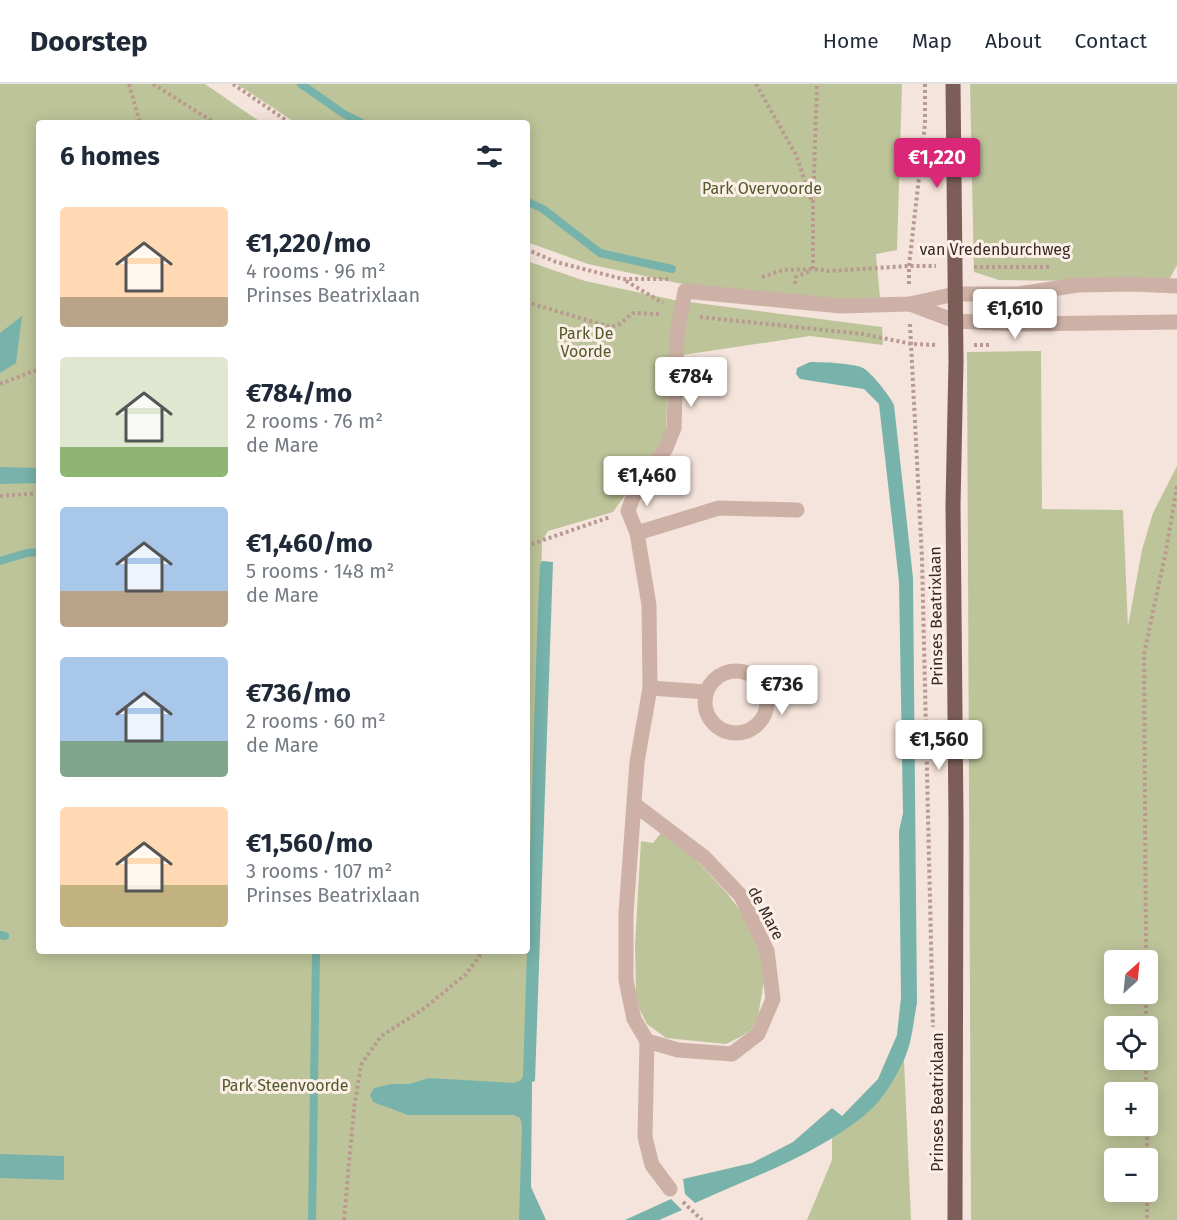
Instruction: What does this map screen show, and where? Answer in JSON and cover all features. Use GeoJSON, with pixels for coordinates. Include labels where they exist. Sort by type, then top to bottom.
{"type":"FeatureCollection","features":[{"type":"Feature","properties":{"kind":"main road","name":"Prinses Beatrixlaan"},"geometry":{"type":"LineString","coordinates":[[953,84],[955,1220]]}},
{"type":"Feature","properties":{"kind":"street"},"geometry":{"type":"LineString","coordinates":[[670,1189],[652,1165],[645,1137],[647,1041],[634,1019],[626,980],[626,913],[637,762],[650,688],[649,604],[636,532],[628,511],[633,496],[666,448],[674,428],[677,334],[674,315],[685,291],[841,306],[910,304],[955,294],[1018,294],[1078,285],[1177,286]]}},
{"type":"Feature","properties":{"kind":"street"},"geometry":{"type":"LineString","coordinates":[[910,304],[955,321],[1019,324],[1177,322]]}},
{"type":"Feature","properties":{"kind":"street"},"geometry":{"type":"LineString","coordinates":[[636,532],[719,508],[797,510]]}},
{"type":"Feature","properties":{"kind":"street"},"geometry":{"type":"LineString","coordinates":[[741,670],[760,680],[768,700],[766,711],[761,721],[753,728],[732,733],[713,723],[707,713],[706,692],[711,682],[720,675],[729,671],[741,670]]}},
{"type":"Feature","properties":{"kind":"street"},"geometry":{"type":"LineString","coordinates":[[650,688],[706,692]]}},
{"type":"Feature","properties":{"kind":"street","name":"de Mare"},"geometry":{"type":"LineString","coordinates":[[634,804],[704,857],[741,896],[767,951],[773,999],[758,1034],[732,1054],[678,1050],[647,1041]]}},
{"type":"Feature","properties":{"kind":"path"},"geometry":{"type":"LineString","coordinates":[[129,84],[139,120]]}},
{"type":"Feature","properties":{"kind":"path"},"geometry":{"type":"LineString","coordinates":[[153,84],[210,120]]}},
{"type":"Feature","properties":{"kind":"path"},"geometry":{"type":"LineString","coordinates":[[233,84],[286,120]]}},
{"type":"Feature","properties":{"kind":"path"},"geometry":{"type":"LineString","coordinates":[[756,84],[796,155],[813,205]]}},
{"type":"Feature","properties":{"kind":"path"},"geometry":{"type":"LineString","coordinates":[[813,205],[817,84]]}},
{"type":"Feature","properties":{"kind":"path"},"geometry":{"type":"LineString","coordinates":[[909,266],[925,124],[925,84]]}},
{"type":"Feature","properties":{"kind":"path","name":"van Vredenburchweg"},"geometry":{"type":"LineString","coordinates":[[813,205],[813,269],[829,271],[909,266],[1052,267]]}},
{"type":"Feature","properties":{"kind":"path"},"geometry":{"type":"LineString","coordinates":[[530,251],[556,262],[623,279],[649,292],[674,315]]}},
{"type":"Feature","properties":{"kind":"path"},"geometry":{"type":"LineString","coordinates":[[530,303],[611,327],[620,324],[633,313],[674,315]]}},
{"type":"Feature","properties":{"kind":"path","name":"Prinses Beatrixlaan"},"geometry":{"type":"LineString","coordinates":[[674,315],[863,334],[912,344],[922,559],[933,1027]]}},
{"type":"Feature","properties":{"kind":"path"},"geometry":{"type":"LineString","coordinates":[[0,384],[36,370]]}},
{"type":"Feature","properties":{"kind":"path"},"geometry":{"type":"LineString","coordinates":[[1146,950],[1144,654],[1177,486]]}},
{"type":"Feature","properties":{"kind":"path"},"geometry":{"type":"LineString","coordinates":[[0,496],[36,494]]}},
{"type":"Feature","properties":{"kind":"path"},"geometry":{"type":"LineString","coordinates":[[530,545],[628,511]]}},
{"type":"Feature","properties":{"kind":"path"},"geometry":{"type":"LineString","coordinates":[[344,1220],[354,1108],[362,1065],[381,1036],[422,1010],[465,975],[480,954]]}},
{"type":"Feature","properties":{"kind":"path"},"geometry":{"type":"LineString","coordinates":[[1147,1202],[1147,1220]]}},
{"type":"Feature","properties":{"kind":"path"},"geometry":{"type":"LineString","coordinates":[[693,1212],[702,1220]]}},
{"type":"Feature","properties":{"kind":"green space","name":"Park Steenvoorde"},"geometry":{"type":"Polygon","coordinates":[[[0,84],[205,84],[258,120],[36,120],[36,954],[530,954],[530,262],[585,281],[674,300],[882,327],[883,345],[810,336],[669,357],[666,430],[661,444],[613,512],[548,531],[542,541],[529,1220],[0,1220],[0,84]]]}},
{"type":"Feature","properties":{"kind":"green space","name":"Park Overvoorde"},"geometry":{"type":"Polygon","coordinates":[[[237,84],[902,84],[897,250],[876,254],[881,309],[687,285],[588,264],[530,243],[530,120],[291,120],[237,84]]]}},
{"type":"Feature","properties":{"kind":"green space"},"geometry":{"type":"Polygon","coordinates":[[[970,84],[1177,84],[1177,265],[1168,282],[999,280],[974,272],[970,84]]]}},
{"type":"Feature","properties":{"kind":"green space"},"geometry":{"type":"Polygon","coordinates":[[[1041,351],[1042,509],[1123,510],[1128,626],[1142,550],[1153,513],[1177,466],[1177,1220],[971,1220],[967,352],[1041,351]]]}},
{"type":"Feature","properties":{"kind":"green space"},"geometry":{"type":"Polygon","coordinates":[[[664,829],[726,892],[752,926],[762,951],[765,974],[758,1017],[751,1030],[726,1044],[666,1038],[647,1024],[640,1010],[636,993],[635,945],[641,841],[653,843],[664,829]]]}},
{"type":"Feature","properties":{"kind":"green space"},"geometry":{"type":"Polygon","coordinates":[[[904,1060],[911,1220],[807,1220],[832,1160],[832,1138],[874,1105],[889,1086],[904,1060]]]}},
{"type":"Feature","properties":{"kind":"water"},"geometry":{"type":"Polygon","coordinates":[[[22,316],[16,363],[0,373],[0,333],[22,316]]]}},
{"type":"Feature","properties":{"kind":"water"},"geometry":{"type":"Polygon","coordinates":[[[810,362],[845,364],[863,368],[871,374],[894,405],[913,578],[917,1003],[906,1055],[892,1083],[872,1109],[827,1142],[695,1203],[685,1194],[683,1179],[752,1163],[793,1142],[832,1108],[842,1116],[878,1079],[897,1035],[901,997],[899,831],[903,813],[899,582],[879,404],[864,389],[800,379],[796,374],[797,368],[810,362]]]}},
{"type":"Feature","properties":{"kind":"water"},"geometry":{"type":"Polygon","coordinates":[[[0,467],[36,468],[36,483],[0,484],[0,467]]]}},
{"type":"Feature","properties":{"kind":"water"},"geometry":{"type":"Polygon","coordinates":[[[542,561],[553,562],[535,1081],[532,1082],[531,1187],[546,1220],[519,1220],[522,1125],[520,1118],[514,1115],[408,1115],[373,1102],[370,1095],[374,1088],[391,1084],[409,1084],[429,1078],[514,1083],[521,1080],[523,1076],[527,954],[530,954],[530,856],[540,565],[542,561]]]}},
{"type":"Feature","properties":{"kind":"water"},"geometry":{"type":"Polygon","coordinates":[[[0,1154],[64,1156],[64,1180],[0,1178],[0,1154]]]}},
{"type":"Feature","properties":{"kind":"water"},"geometry":{"type":"Polygon","coordinates":[[[671,1199],[682,1210],[659,1220],[625,1220],[671,1199]]]}},
{"type":"Feature","properties":{"kind":"waterway"},"geometry":{"type":"LineString","coordinates":[[301,84],[356,120]]}},
{"type":"Feature","properties":{"kind":"waterway"},"geometry":{"type":"LineString","coordinates":[[530,203],[543,209],[600,253],[672,269]]}},
{"type":"Feature","properties":{"kind":"waterway"},"geometry":{"type":"LineString","coordinates":[[0,561],[36,552]]}},
{"type":"Feature","properties":{"kind":"waterway"},"geometry":{"type":"LineString","coordinates":[[0,935],[5,936]]}},
{"type":"Feature","properties":{"kind":"waterway"},"geometry":{"type":"LineString","coordinates":[[312,1220],[316,954]]}},
{"type":"Feature","properties":{"kind":"park label","name":"Park De Voorde"},"geometry":{"type":"Point","coordinates":[586,342]}}]}
